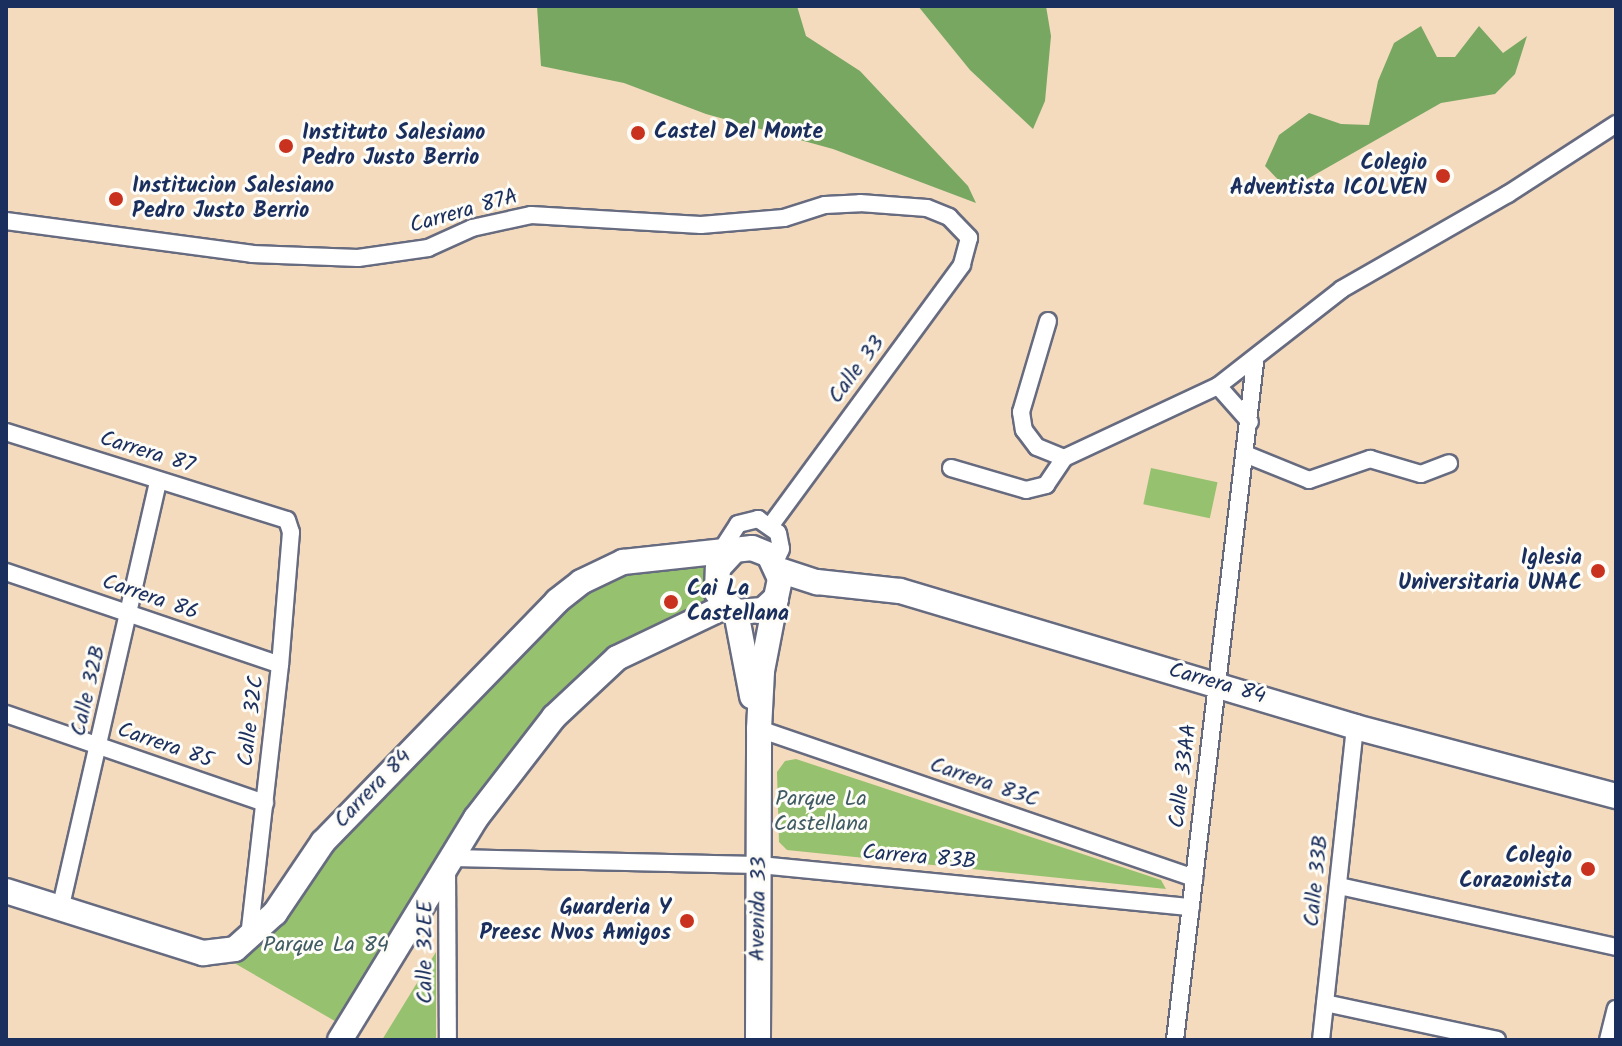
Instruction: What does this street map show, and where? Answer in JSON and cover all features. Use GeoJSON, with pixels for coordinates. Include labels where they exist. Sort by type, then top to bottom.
{"type":"FeatureCollection","features":[{"type":"Feature","properties":{"kind":"street"},"geometry":{"type":"LineString","coordinates":[[951,468],[1026,490],[1046,485],[1064,458],[1218,386],[1255,362],[1342,289],[1508,194],[1616,124]]}},
{"type":"Feature","properties":{"kind":"street","name":"Carrera 87A"},"geometry":{"type":"LineString","coordinates":[[6,221],[252,254],[358,258],[428,248],[472,228],[531,215],[701,225],[784,218],[825,205],[860,203],[927,208],[961,225],[969,238]]}},
{"type":"Feature","properties":{"kind":"street","name":"Calle 33"},"geometry":{"type":"LineString","coordinates":[[771,525],[942,297],[969,253],[969,238]]}},
{"type":"Feature","properties":{"kind":"street"},"geometry":{"type":"LineString","coordinates":[[1048,321],[1021,412],[1024,430],[1037,447],[1064,458]]}},
{"type":"Feature","properties":{"kind":"street","name":"Calle 33AA"},"geometry":{"type":"LineString","coordinates":[[1175,1040],[1255,362]]}},
{"type":"Feature","properties":{"kind":"street"},"geometry":{"type":"LineString","coordinates":[[1218,386],[1250,422]]}},
{"type":"Feature","properties":{"kind":"street","name":"Carrera 87"},"geometry":{"type":"LineString","coordinates":[[6,432],[158,481],[275,513]]}},
{"type":"Feature","properties":{"kind":"street"},"geometry":{"type":"LineString","coordinates":[[1245,454],[1309,480],[1370,459],[1421,474],[1449,463]]}},
{"type":"Feature","properties":{"kind":"street","name":"Calle 32B"},"geometry":{"type":"LineString","coordinates":[[60,910],[130,615],[158,481]]}},
{"type":"Feature","properties":{"kind":"street","name":"Calle 32C"},"geometry":{"type":"LineString","coordinates":[[249,940],[280,665],[291,532],[287,520],[275,513]]}},
{"type":"Feature","properties":{"kind":"street"},"geometry":{"type":"LineString","coordinates":[[340,1040],[449,861],[554,717],[597,671],[645,642],[731,609],[754,613],[777,580],[781,541],[771,525],[744,521],[727,552],[716,577],[717,592],[731,609]]}},
{"type":"Feature","properties":{"kind":"street"},"geometry":{"type":"LineString","coordinates":[[727,552],[761,551],[777,580]]}},
{"type":"Feature","properties":{"kind":"street","name":"Carrera 84"},"geometry":{"type":"LineString","coordinates":[[6,891],[203,953],[235,949],[249,940],[275,913],[323,842],[557,601],[581,582],[623,562],[727,552]]}},
{"type":"Feature","properties":{"kind":"street","name":"Carrera 86"},"geometry":{"type":"LineString","coordinates":[[6,572],[280,665]]}},
{"type":"Feature","properties":{"kind":"street","name":"Carrera 84"},"geometry":{"type":"LineString","coordinates":[[777,580],[900,591],[1355,727],[1616,796]]}},
{"type":"Feature","properties":{"kind":"street","name":"Avenida 33"},"geometry":{"type":"LineString","coordinates":[[758,1040],[759,729],[762,671],[777,580]]}},
{"type":"Feature","properties":{"kind":"street","name":"Avenida 33"},"geometry":{"type":"LineString","coordinates":[[731,609],[759,729]]}},
{"type":"Feature","properties":{"kind":"street","name":"Carrera 85"},"geometry":{"type":"LineString","coordinates":[[6,714],[265,803]]}},
{"type":"Feature","properties":{"kind":"street","name":"Calle 33B"},"geometry":{"type":"LineString","coordinates":[[1321,1040],[1355,727]]}},
{"type":"Feature","properties":{"kind":"street","name":"Carrera 83C"},"geometry":{"type":"LineString","coordinates":[[759,729],[1194,878]]}},
{"type":"Feature","properties":{"kind":"street","name":"Carrera 83B"},"geometry":{"type":"LineString","coordinates":[[449,861],[760,865],[1191,907]]}},
{"type":"Feature","properties":{"kind":"street","name":"Calle 32EE"},"geometry":{"type":"LineString","coordinates":[[448,1040],[449,861]]}},
{"type":"Feature","properties":{"kind":"street"},"geometry":{"type":"LineString","coordinates":[[1339,886],[1616,947]]}},
{"type":"Feature","properties":{"kind":"street"},"geometry":{"type":"LineString","coordinates":[[1325,1003],[1497,1040]]}},
{"type":"Feature","properties":{"kind":"street"},"geometry":{"type":"LineString","coordinates":[[1608,1040],[1616,1009]]}},
{"type":"Feature","properties":{"kind":"green space"},"geometry":{"type":"Polygon","coordinates":[[[537,6],[797,6],[806,36],[860,71],[968,186],[976,203],[833,149],[706,114],[624,83],[541,66],[537,6]]]}},
{"type":"Feature","properties":{"kind":"green space"},"geometry":{"type":"Polygon","coordinates":[[[918,6],[1046,6],[1051,36],[1045,101],[1033,129],[970,70],[918,6]]]}},
{"type":"Feature","properties":{"kind":"green space"},"geometry":{"type":"Polygon","coordinates":[[[1421,26],[1437,57],[1455,57],[1479,26],[1503,53],[1527,36],[1515,74],[1495,94],[1441,103],[1288,190],[1265,166],[1279,135],[1309,113],[1341,124],[1369,125],[1378,81],[1394,43],[1421,26]]]}},
{"type":"Feature","properties":{"kind":"green space"},"geometry":{"type":"Polygon","coordinates":[[[1151,468],[1218,482],[1210,518],[1143,504],[1151,468]]]}},
{"type":"Feature","properties":{"kind":"green space","name":"Parque La 84"},"geometry":{"type":"Polygon","coordinates":[[[722,561],[726,606],[631,649],[566,705],[347,1028],[215,952],[235,949],[323,842],[599,572],[722,561]]]}},
{"type":"Feature","properties":{"kind":"green space","name":"Parque La Castellana"},"geometry":{"type":"Polygon","coordinates":[[[796,759],[1161,880],[1166,889],[787,850],[779,842],[777,772],[785,761],[796,759]]]}},
{"type":"Feature","properties":{"kind":"green space"},"geometry":{"type":"Polygon","coordinates":[[[436,952],[436,1040],[382,1040],[436,952]]]}},
{"type":"Feature","properties":{"kind":"place","name":"Castel Del Monte"},"geometry":{"type":"Point","coordinates":[638,133]}},
{"type":"Feature","properties":{"kind":"place","name":"Instituto Salesiano Pedro Justo Berrio"},"geometry":{"type":"Point","coordinates":[286,146]}},
{"type":"Feature","properties":{"kind":"place","name":"Colegio Adventista ICOLVEN"},"geometry":{"type":"Point","coordinates":[1443,176]}},
{"type":"Feature","properties":{"kind":"place","name":"Institucion Salesiano Pedro Justo Berrio"},"geometry":{"type":"Point","coordinates":[116,199]}},
{"type":"Feature","properties":{"kind":"place","name":"Iglesia Universitaria UNAC"},"geometry":{"type":"Point","coordinates":[1598,571]}},
{"type":"Feature","properties":{"kind":"place","name":"Cai La Castellana"},"geometry":{"type":"Point","coordinates":[671,602]}},
{"type":"Feature","properties":{"kind":"place","name":"Colegio Corazonista"},"geometry":{"type":"Point","coordinates":[1588,869]}},
{"type":"Feature","properties":{"kind":"place","name":"Guarderia Y Preesc Nvos Amigos"},"geometry":{"type":"Point","coordinates":[687,921]}}]}
